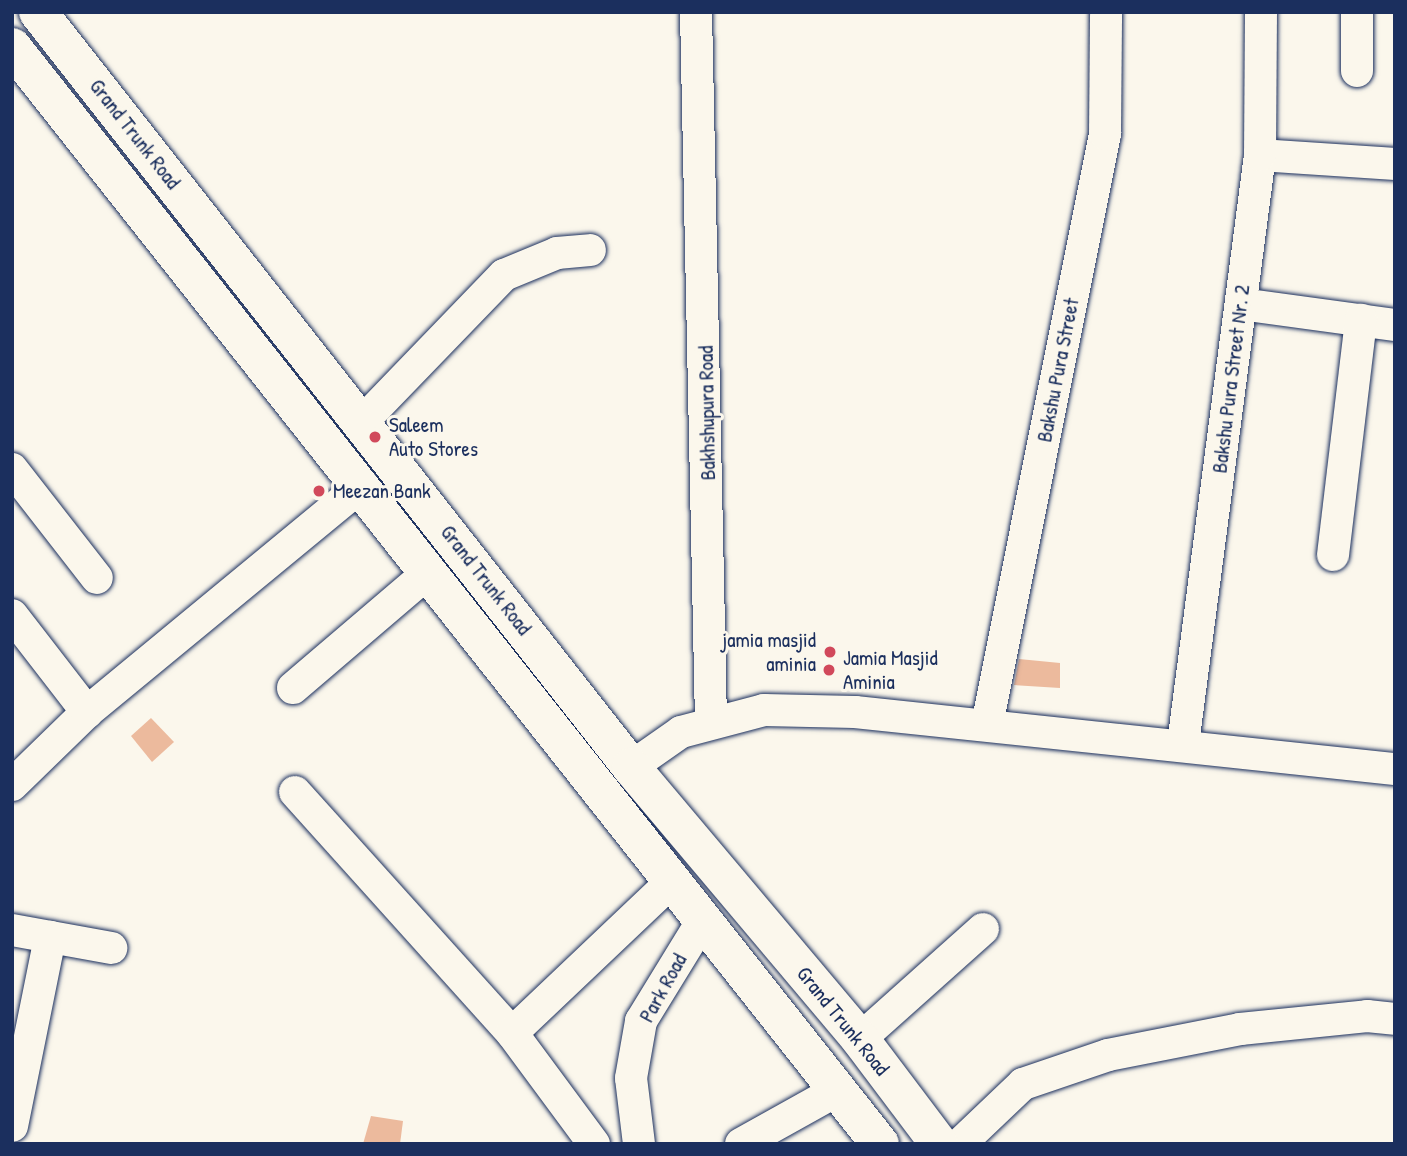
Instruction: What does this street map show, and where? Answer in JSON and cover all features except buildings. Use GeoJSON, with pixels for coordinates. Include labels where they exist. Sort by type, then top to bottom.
{"type":"FeatureCollection","features":[{"type":"Feature","properties":{"kind":"main road","name":"Grand Trunk Road"},"geometry":{"type":"LineString","coordinates":[[38,12],[363,421],[631,767],[860,1039],[939,1144]]}},
{"type":"Feature","properties":{"kind":"main road","name":"Grand Trunk Road"},"geometry":{"type":"LineString","coordinates":[[12,47],[430,571],[671,882],[840,1089],[880,1144]]}},
{"type":"Feature","properties":{"kind":"main road"},"geometry":{"type":"LineString","coordinates":[[145,214],[180,190]]}},
{"type":"Feature","properties":{"kind":"street","name":"Bakhshupura Road"},"geometry":{"type":"LineString","coordinates":[[696,12],[711,720]]}},
{"type":"Feature","properties":{"kind":"street","name":"Bakshu Pura Street"},"geometry":{"type":"LineString","coordinates":[[987,725],[1105,134],[1106,12]]}},
{"type":"Feature","properties":{"kind":"street","name":"Bakshu Pura Street Nr. 2"},"geometry":{"type":"LineString","coordinates":[[1183,744],[1261,155],[1261,12]]}},
{"type":"Feature","properties":{"kind":"street"},"geometry":{"type":"LineString","coordinates":[[1357,12],[1357,71]]}},
{"type":"Feature","properties":{"kind":"street"},"geometry":{"type":"LineString","coordinates":[[1261,155],[1395,164]]}},
{"type":"Feature","properties":{"kind":"street"},"geometry":{"type":"LineString","coordinates":[[363,421],[504,275],[557,253],[590,250]]}},
{"type":"Feature","properties":{"kind":"street"},"geometry":{"type":"LineString","coordinates":[[1241,304],[1395,325]]}},
{"type":"Feature","properties":{"kind":"street"},"geometry":{"type":"LineString","coordinates":[[1333,555],[1361,320]]}},
{"type":"Feature","properties":{"kind":"street"},"geometry":{"type":"LineString","coordinates":[[12,469],[97,578]]}},
{"type":"Feature","properties":{"kind":"street"},"geometry":{"type":"LineString","coordinates":[[12,785],[87,712],[362,485]]}},
{"type":"Feature","properties":{"kind":"street"},"geometry":{"type":"LineString","coordinates":[[293,688],[430,571]]}},
{"type":"Feature","properties":{"kind":"street"},"geometry":{"type":"LineString","coordinates":[[12,615],[87,712]]}},
{"type":"Feature","properties":{"kind":"street"},"geometry":{"type":"LineString","coordinates":[[631,767],[681,732],[711,720],[765,710],[855,712],[1183,744],[1395,769]]}},
{"type":"Feature","properties":{"kind":"street"},"geometry":{"type":"LineString","coordinates":[[295,792],[512,1033],[594,1144]]}},
{"type":"Feature","properties":{"kind":"street"},"geometry":{"type":"LineString","coordinates":[[512,1033],[671,882]]}},
{"type":"Feature","properties":{"kind":"street","name":"Park Road"},"geometry":{"type":"LineString","coordinates":[[639,1144],[631,1078],[642,1021],[703,920]]}},
{"type":"Feature","properties":{"kind":"street"},"geometry":{"type":"LineString","coordinates":[[860,1039],[983,929]]}},
{"type":"Feature","properties":{"kind":"street"},"geometry":{"type":"LineString","coordinates":[[12,930],[111,948]]}},
{"type":"Feature","properties":{"kind":"street"},"geometry":{"type":"LineString","coordinates":[[12,1126],[50,937]]}},
{"type":"Feature","properties":{"kind":"street"},"geometry":{"type":"LineString","coordinates":[[960,1144],[1023,1084],[1108,1055],[1240,1029],[1367,1016],[1395,1019]]}},
{"type":"Feature","properties":{"kind":"street"},"geometry":{"type":"LineString","coordinates":[[743,1143],[840,1089]]}},
{"type":"Feature","properties":{"kind":"place","name":"Saleem Auto Stores"},"geometry":{"type":"Point","coordinates":[375,437]}},
{"type":"Feature","properties":{"kind":"place","name":"Meezan Bank"},"geometry":{"type":"Point","coordinates":[319,491]}},
{"type":"Feature","properties":{"kind":"place","name":"jamia masjid aminia"},"geometry":{"type":"Point","coordinates":[830,652]}},
{"type":"Feature","properties":{"kind":"place","name":"Jamia Masjid Aminia"},"geometry":{"type":"Point","coordinates":[829,670]}}]}
